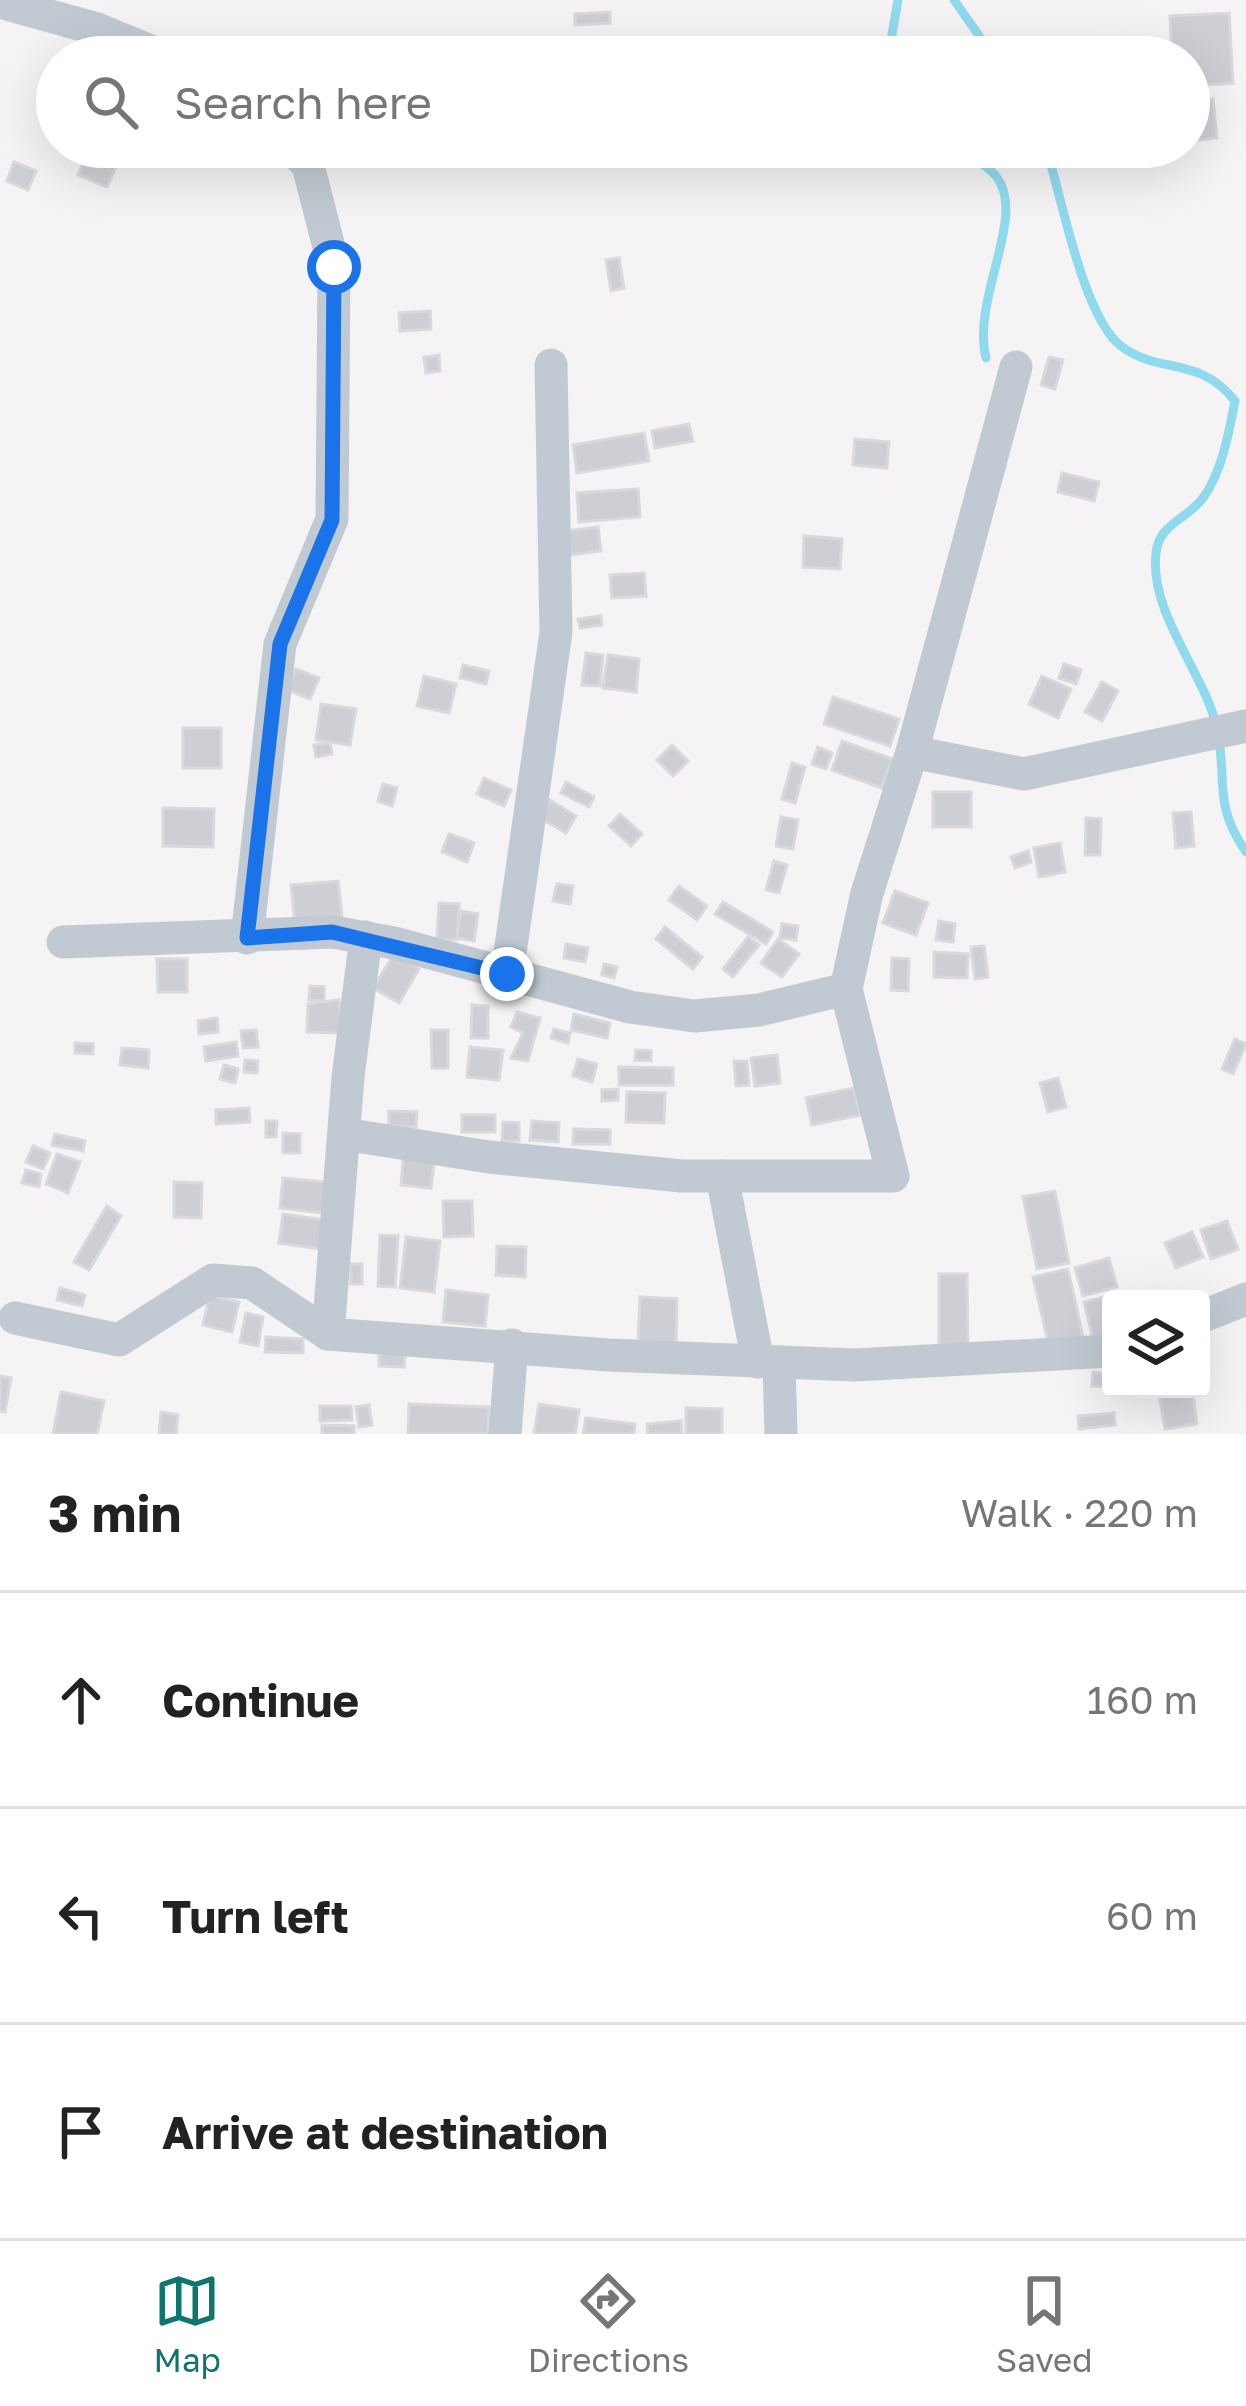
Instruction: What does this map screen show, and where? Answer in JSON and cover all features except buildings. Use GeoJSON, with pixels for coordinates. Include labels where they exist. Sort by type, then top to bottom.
{"type":"FeatureCollection","features":[{"type":"Feature","properties":{"kind":"street"},"geometry":{"type":"LineString","coordinates":[[0,2],[114,36]]}},
{"type":"Feature","properties":{"kind":"street"},"geometry":{"type":"LineString","coordinates":[[247,938],[280,644],[332,520],[334,267],[309,168]]}},
{"type":"Feature","properties":{"kind":"street"},"geometry":{"type":"LineString","coordinates":[[507,974],[556,632],[551,365]]}},
{"type":"Feature","properties":{"kind":"street"},"geometry":{"type":"LineString","coordinates":[[344,1134],[489,1157],[722,1176],[893,1176],[846,989],[867,893],[912,752],[1016,367]]}},
{"type":"Feature","properties":{"kind":"street"},"geometry":{"type":"LineString","coordinates":[[912,752],[1024,774],[1246,726]]}},
{"type":"Feature","properties":{"kind":"street"},"geometry":{"type":"LineString","coordinates":[[63,942],[332,932],[630,1007],[694,1016],[759,1010],[846,989]]}},
{"type":"Feature","properties":{"kind":"street"},"geometry":{"type":"LineString","coordinates":[[328,1334],[366,938]]}},
{"type":"Feature","properties":{"kind":"street"},"geometry":{"type":"LineString","coordinates":[[722,1176],[769,1363],[781,1434]]}},
{"type":"Feature","properties":{"kind":"street"},"geometry":{"type":"LineString","coordinates":[[15,1318],[119,1340],[213,1280],[228,1278],[252,1283],[328,1334],[769,1363],[896,1365],[1102,1352]]}},
{"type":"Feature","properties":{"kind":"street"},"geometry":{"type":"LineString","coordinates":[[1210,1313],[1246,1299]]}},
{"type":"Feature","properties":{"kind":"street"},"geometry":{"type":"LineString","coordinates":[[505,1434],[512,1345]]}},
{"type":"Feature","properties":{"kind":"waterway"},"geometry":{"type":"LineString","coordinates":[[892,36],[898,0]]}},
{"type":"Feature","properties":{"kind":"waterway"},"geometry":{"type":"LineString","coordinates":[[954,0],[979,36]]}},
{"type":"Feature","properties":{"kind":"waterway"},"geometry":{"type":"LineString","coordinates":[[986,358],[986,310],[1006,213],[1004,193],[987,168]]}},
{"type":"Feature","properties":{"kind":"waterway"},"geometry":{"type":"LineString","coordinates":[[1052,168],[1085,283],[1107,331],[1135,355],[1207,377],[1235,401],[1210,488],[1162,535],[1156,575],[1169,620],[1217,728],[1225,805],[1246,852]]}},
{"type":"Feature","properties":{"kind":"route"},"geometry":{"type":"LineString","coordinates":[[334,267],[332,520],[280,644],[247,938],[332,932],[394,943],[507,974]]}}]}
